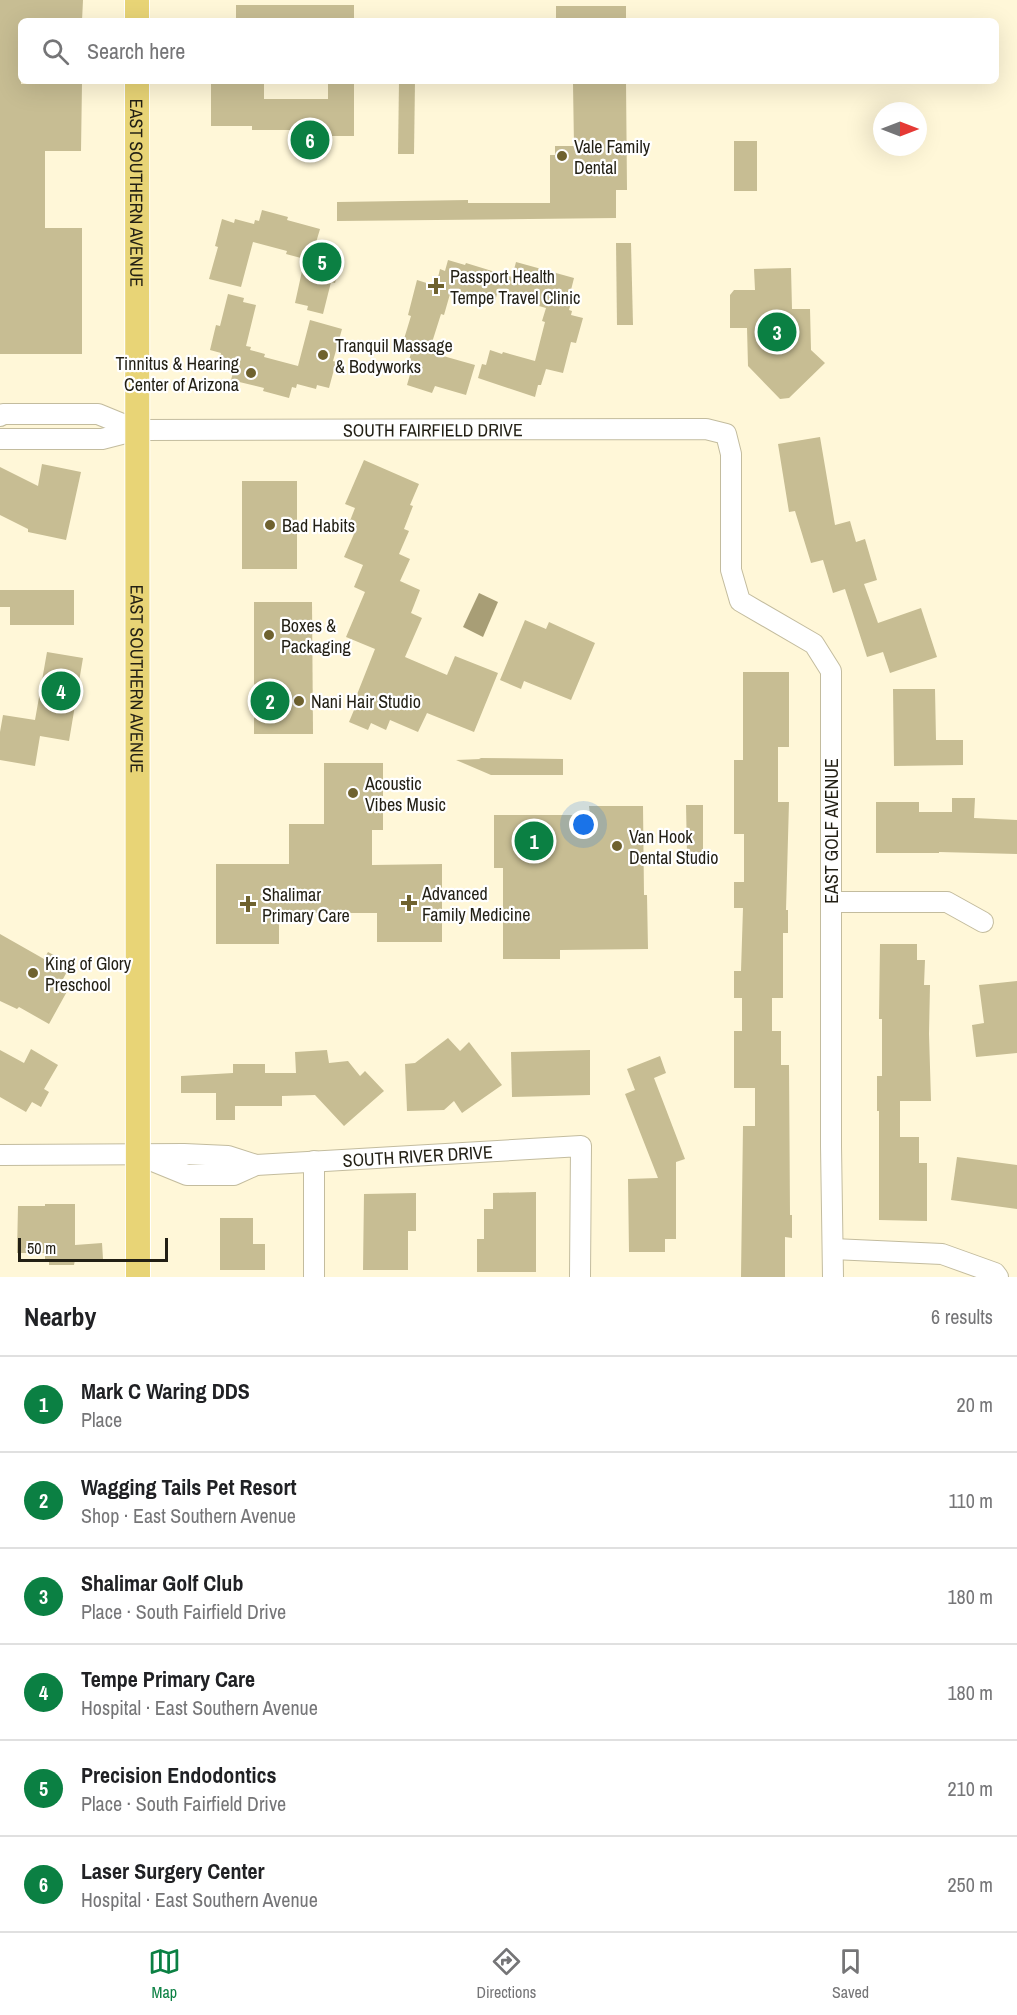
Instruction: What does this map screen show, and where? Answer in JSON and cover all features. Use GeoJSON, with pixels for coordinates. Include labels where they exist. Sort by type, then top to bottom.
{"type":"FeatureCollection","features":[{"type":"Feature","properties":{"kind":"main road"},"geometry":{"type":"LineString","coordinates":[[137,0],[137,18]]}},
{"type":"Feature","properties":{"kind":"main road","name":"EAST SOUTHERN AVENUE"},"geometry":{"type":"LineString","coordinates":[[137,84],[138,1277]]}},
{"type":"Feature","properties":{"kind":"street","name":"SOUTH FAIRFIELD DRIVE"},"geometry":{"type":"LineString","coordinates":[[0,416],[3,414],[98,414],[137,430]]}},
{"type":"Feature","properties":{"kind":"street","name":"SOUTH FAIRFIELD DRIVE"},"geometry":{"type":"LineString","coordinates":[[0,439],[102,439],[137,430],[706,429],[726,434]]}},
{"type":"Feature","properties":{"kind":"street","name":"EAST GOLF AVENUE"},"geometry":{"type":"LineString","coordinates":[[726,434],[731,454],[731,570],[740,601],[814,644],[831,671],[833,1277]]}},
{"type":"Feature","properties":{"kind":"street"},"geometry":{"type":"LineString","coordinates":[[831,902],[947,902],[983,922]]}},
{"type":"Feature","properties":{"kind":"street","name":"SOUTH RIVER DRIVE"},"geometry":{"type":"LineString","coordinates":[[0,1155],[228,1155],[256,1165],[581,1146],[580,1277]]}},
{"type":"Feature","properties":{"kind":"street"},"geometry":{"type":"LineString","coordinates":[[314,1161],[314,1277]]}},
{"type":"Feature","properties":{"kind":"street"},"geometry":{"type":"LineString","coordinates":[[833,1249],[942,1254],[995,1273],[998,1277]]}},
{"type":"Feature","properties":{"kind":"shaded area"},"geometry":{"type":"Polygon","coordinates":[[[479,593],[498,602],[483,637],[463,627],[479,593]]]}},
{"type":"Feature","properties":{"kind":"building"},"geometry":{"type":"Polygon","coordinates":[[[0,0],[83,0],[82,18],[18,18],[18,84],[82,84],[81,151],[45,151],[45,228],[82,228],[82,354],[0,354],[0,0]]]}},
{"type":"Feature","properties":{"kind":"building"},"geometry":{"type":"Polygon","coordinates":[[[236,5],[354,5],[354,18],[236,18],[236,5]]]}},
{"type":"Feature","properties":{"kind":"building"},"geometry":{"type":"Polygon","coordinates":[[[556,6],[626,6],[626,18],[556,18],[556,6]]]}},
{"type":"Feature","properties":{"kind":"building"},"geometry":{"type":"Polygon","coordinates":[[[211,84],[264,84],[264,99],[328,99],[328,84],[354,84],[354,136],[315,136],[315,132],[306,132],[306,130],[252,130],[252,126],[211,126],[211,84]]]}},
{"type":"Feature","properties":{"kind":"building"},"geometry":{"type":"Polygon","coordinates":[[[399,84],[415,84],[414,154],[398,154],[399,84]]]}},
{"type":"Feature","properties":{"kind":"building"},"geometry":{"type":"Polygon","coordinates":[[[573,84],[626,84],[627,190],[616,190],[616,218],[337,221],[337,202],[468,200],[468,203],[550,203],[550,155],[555,155],[555,146],[574,146],[573,84]]]}},
{"type":"Feature","properties":{"kind":"building"},"geometry":{"type":"Polygon","coordinates":[[[734,141],[757,141],[757,191],[734,191],[734,141]]]}},
{"type":"Feature","properties":{"kind":"building"},"geometry":{"type":"Polygon","coordinates":[[[262,210],[320,229],[315,246],[331,251],[330,255],[341,258],[335,283],[331,282],[323,314],[307,310],[308,306],[295,303],[304,262],[300,261],[301,258],[286,254],[287,251],[253,242],[241,287],[209,279],[218,247],[215,246],[222,219],[234,223],[235,219],[254,224],[255,220],[259,221],[262,210]]]}},
{"type":"Feature","properties":{"kind":"building"},"geometry":{"type":"Polygon","coordinates":[[[616,243],[631,243],[633,325],[617,325],[616,243]]]}},
{"type":"Feature","properties":{"kind":"building"},"geometry":{"type":"Polygon","coordinates":[[[448,260],[512,277],[516,262],[574,278],[571,290],[574,291],[569,310],[572,311],[571,315],[583,318],[576,343],[571,342],[563,373],[546,369],[535,397],[478,378],[482,364],[486,365],[490,350],[535,361],[545,322],[542,321],[546,308],[497,294],[494,305],[483,302],[482,304],[450,294],[429,352],[475,365],[466,395],[435,386],[432,393],[407,385],[411,371],[406,370],[412,350],[409,349],[411,342],[404,339],[411,316],[408,315],[417,280],[436,286],[440,269],[445,271],[448,260]]]}},
{"type":"Feature","properties":{"kind":"building"},"geometry":{"type":"Polygon","coordinates":[[[791,268],[792,309],[810,309],[811,350],[825,363],[789,398],[780,399],[748,366],[747,328],[730,328],[730,295],[734,290],[755,290],[754,269],[791,268]]]}},
{"type":"Feature","properties":{"kind":"building"},"geometry":{"type":"Polygon","coordinates":[[[228,294],[244,298],[243,302],[256,305],[246,346],[251,347],[250,350],[265,354],[264,357],[298,366],[310,320],[342,329],[333,361],[336,362],[329,388],[317,385],[316,389],[297,384],[296,388],[292,387],[289,398],[263,391],[264,388],[231,380],[236,361],[220,357],[221,353],[210,350],[216,325],[220,326],[228,294]]]}},
{"type":"Feature","properties":{"kind":"building"},"geometry":{"type":"Polygon","coordinates":[[[820,437],[835,525],[850,521],[856,542],[865,539],[877,580],[864,584],[878,623],[921,608],[937,657],[890,673],[883,652],[867,657],[845,589],[833,593],[823,560],[811,563],[795,511],[789,512],[778,444],[820,437]]]}},
{"type":"Feature","properties":{"kind":"building"},"geometry":{"type":"Polygon","coordinates":[[[364,460],[419,484],[410,505],[413,506],[404,529],[409,531],[399,554],[410,559],[400,581],[420,590],[411,613],[422,618],[405,657],[447,675],[455,656],[498,673],[474,732],[427,713],[418,732],[390,720],[386,730],[371,723],[368,730],[349,722],[375,649],[346,637],[365,592],[354,587],[363,565],[344,557],[354,534],[346,531],[355,508],[345,504],[364,460]]]}},
{"type":"Feature","properties":{"kind":"building"},"geometry":{"type":"Polygon","coordinates":[[[42,464],[81,472],[66,540],[28,532],[28,529],[0,515],[0,467],[38,486],[42,464]]]}},
{"type":"Feature","properties":{"kind":"building","name":"Bad Habits"},"geometry":{"type":"Polygon","coordinates":[[[242,481],[297,481],[297,569],[242,569],[242,481]]]}},
{"type":"Feature","properties":{"kind":"building"},"geometry":{"type":"Polygon","coordinates":[[[0,590],[74,590],[74,625],[10,625],[10,607],[0,607],[0,590]]]}},
{"type":"Feature","properties":{"kind":"building"},"geometry":{"type":"Polygon","coordinates":[[[254,602],[312,602],[313,734],[254,734],[254,602]]]}},
{"type":"Feature","properties":{"kind":"building"},"geometry":{"type":"Polygon","coordinates":[[[525,620],[546,629],[549,622],[595,643],[571,700],[524,681],[521,689],[500,680],[525,620]]]}},
{"type":"Feature","properties":{"kind":"building"},"geometry":{"type":"Polygon","coordinates":[[[47,652],[83,658],[69,741],[40,736],[35,766],[0,760],[0,732],[3,715],[35,720],[47,652]]]}},
{"type":"Feature","properties":{"kind":"building"},"geometry":{"type":"Polygon","coordinates":[[[743,672],[789,672],[789,747],[778,747],[778,802],[789,802],[786,910],[788,910],[788,933],[783,933],[783,998],[772,998],[772,1031],[781,1031],[781,1065],[789,1065],[792,1238],[785,1237],[785,1277],[741,1277],[743,1126],[755,1126],[755,1088],[734,1088],[734,1031],[742,1031],[742,998],[734,998],[734,971],[741,971],[743,908],[734,908],[734,882],[744,882],[744,834],[734,834],[734,760],[743,760],[743,672]]]}},
{"type":"Feature","properties":{"kind":"building"},"geometry":{"type":"Polygon","coordinates":[[[893,689],[935,689],[936,740],[963,740],[963,765],[894,766],[893,689]]]}},
{"type":"Feature","properties":{"kind":"building"},"geometry":{"type":"Polygon","coordinates":[[[479,758],[563,759],[563,775],[491,775],[456,760],[481,759],[479,758]]]}},
{"type":"Feature","properties":{"kind":"building"},"geometry":{"type":"Polygon","coordinates":[[[324,763],[383,763],[383,830],[372,830],[372,865],[442,864],[442,942],[377,942],[377,913],[279,913],[279,944],[216,944],[216,864],[289,864],[289,824],[324,824],[324,763]]]}},
{"type":"Feature","properties":{"kind":"building"},"geometry":{"type":"Polygon","coordinates":[[[952,798],[975,798],[974,818],[1017,820],[1017,854],[876,853],[876,802],[919,802],[919,812],[952,812],[952,798]]]}},
{"type":"Feature","properties":{"kind":"building"},"geometry":{"type":"Polygon","coordinates":[[[686,805],[703,805],[703,854],[687,854],[686,805]]]}},
{"type":"Feature","properties":{"kind":"building"},"geometry":{"type":"Polygon","coordinates":[[[589,806],[643,806],[644,895],[647,895],[648,949],[560,950],[560,959],[503,959],[503,868],[494,868],[494,815],[590,815],[589,806]]]}},
{"type":"Feature","properties":{"kind":"building","name":"King of Glory Preschool"},"geometry":{"type":"Polygon","coordinates":[[[0,934],[44,959],[48,952],[71,964],[62,981],[70,986],[49,1024],[19,1007],[17,1009],[0,1001],[0,934]]]}},
{"type":"Feature","properties":{"kind":"building"},"geometry":{"type":"Polygon","coordinates":[[[880,944],[917,944],[917,960],[925,960],[924,985],[930,985],[931,1101],[900,1101],[900,1137],[919,1137],[919,1163],[927,1163],[927,1221],[879,1220],[877,1076],[882,1076],[882,1019],[879,1019],[880,944]]]}},
{"type":"Feature","properties":{"kind":"building"},"geometry":{"type":"Polygon","coordinates":[[[1017,981],[1017,1053],[976,1057],[972,1025],[984,1023],[979,985],[1017,981]]]}},
{"type":"Feature","properties":{"kind":"building"},"geometry":{"type":"Polygon","coordinates":[[[448,1038],[460,1051],[469,1042],[502,1085],[462,1113],[454,1101],[444,1110],[407,1111],[405,1064],[415,1063],[448,1038]]]}},
{"type":"Feature","properties":{"kind":"building"},"geometry":{"type":"Polygon","coordinates":[[[31,1049],[58,1065],[44,1089],[49,1092],[41,1107],[32,1102],[26,1112],[0,1097],[0,1050],[24,1063],[31,1049]]]}},
{"type":"Feature","properties":{"kind":"building"},"geometry":{"type":"Polygon","coordinates":[[[327,1050],[329,1063],[348,1061],[360,1076],[365,1071],[384,1091],[344,1126],[315,1095],[282,1096],[282,1106],[235,1106],[235,1120],[216,1120],[216,1093],[181,1093],[181,1076],[233,1073],[233,1064],[265,1064],[265,1073],[296,1073],[295,1052],[327,1050]]]}},
{"type":"Feature","properties":{"kind":"building"},"geometry":{"type":"Polygon","coordinates":[[[590,1050],[590,1095],[512,1097],[511,1052],[590,1050]]]}},
{"type":"Feature","properties":{"kind":"building"},"geometry":{"type":"Polygon","coordinates":[[[660,1056],[666,1073],[654,1078],[685,1159],[676,1162],[676,1239],[665,1239],[665,1252],[629,1252],[628,1179],[658,1178],[625,1094],[635,1090],[627,1069],[660,1056]]]}},
{"type":"Feature","properties":{"kind":"building"},"geometry":{"type":"Polygon","coordinates":[[[957,1157],[1017,1165],[1017,1209],[951,1200],[957,1157]]]}},
{"type":"Feature","properties":{"kind":"building"},"geometry":{"type":"Polygon","coordinates":[[[536,1192],[536,1272],[477,1272],[477,1239],[484,1239],[484,1209],[493,1209],[493,1193],[536,1192]]]}},
{"type":"Feature","properties":{"kind":"building"},"geometry":{"type":"Polygon","coordinates":[[[416,1193],[416,1231],[408,1231],[408,1270],[363,1270],[364,1194],[416,1193]]]}},
{"type":"Feature","properties":{"kind":"building"},"geometry":{"type":"Polygon","coordinates":[[[45,1204],[75,1204],[75,1245],[102,1243],[103,1259],[75,1260],[74,1265],[49,1265],[49,1262],[45,1262],[45,1253],[17,1253],[18,1206],[45,1206],[45,1204]]]}},
{"type":"Feature","properties":{"kind":"building"},"geometry":{"type":"Polygon","coordinates":[[[220,1218],[253,1218],[253,1244],[265,1244],[265,1270],[220,1270],[220,1218]]]}},
{"type":"Feature","properties":{"kind":"place","name":"Laser Surgery Center"},"geometry":{"type":"Point","coordinates":[310,140]}},
{"type":"Feature","properties":{"kind":"place","name":"Vale Family Dental"},"geometry":{"type":"Point","coordinates":[562,156]}},
{"type":"Feature","properties":{"kind":"place","name":"Precision Endodontics"},"geometry":{"type":"Point","coordinates":[322,262]}},
{"type":"Feature","properties":{"kind":"place","name":"Passport Health Tempe Travel Clinic"},"geometry":{"type":"Point","coordinates":[436,286]}},
{"type":"Feature","properties":{"kind":"place","name":"Shalimar Golf Club"},"geometry":{"type":"Point","coordinates":[777,332]}},
{"type":"Feature","properties":{"kind":"place","name":"Tranquil Massage & Bodyworks"},"geometry":{"type":"Point","coordinates":[323,355]}},
{"type":"Feature","properties":{"kind":"place","name":"Tinnitus & Hearing Center of Arizona"},"geometry":{"type":"Point","coordinates":[251,373]}},
{"type":"Feature","properties":{"kind":"place","name":"Bad Habits"},"geometry":{"type":"Point","coordinates":[270,525]}},
{"type":"Feature","properties":{"kind":"place","name":"Boxes & Packaging"},"geometry":{"type":"Point","coordinates":[269,635]}},
{"type":"Feature","properties":{"kind":"place","name":"Tempe Primary Care"},"geometry":{"type":"Point","coordinates":[61,691]}},
{"type":"Feature","properties":{"kind":"place","name":"Wagging Tails Pet Resort"},"geometry":{"type":"Point","coordinates":[270,701]}},
{"type":"Feature","properties":{"kind":"place","name":"Nani Hair Studio"},"geometry":{"type":"Point","coordinates":[299,701]}},
{"type":"Feature","properties":{"kind":"place","name":"Acoustic Vibes Music"},"geometry":{"type":"Point","coordinates":[353,793]}},
{"type":"Feature","properties":{"kind":"place","name":"Mark C Waring DDS"},"geometry":{"type":"Point","coordinates":[534,841]}},
{"type":"Feature","properties":{"kind":"place","name":"Van Hook Dental Studio"},"geometry":{"type":"Point","coordinates":[617,846]}},
{"type":"Feature","properties":{"kind":"place","name":"Advanced Family Medicine"},"geometry":{"type":"Point","coordinates":[409,903]}},
{"type":"Feature","properties":{"kind":"place","name":"Shalimar Primary Care"},"geometry":{"type":"Point","coordinates":[248,904]}},
{"type":"Feature","properties":{"kind":"place","name":"King of Glory Preschool"},"geometry":{"type":"Point","coordinates":[33,973]}}]}
